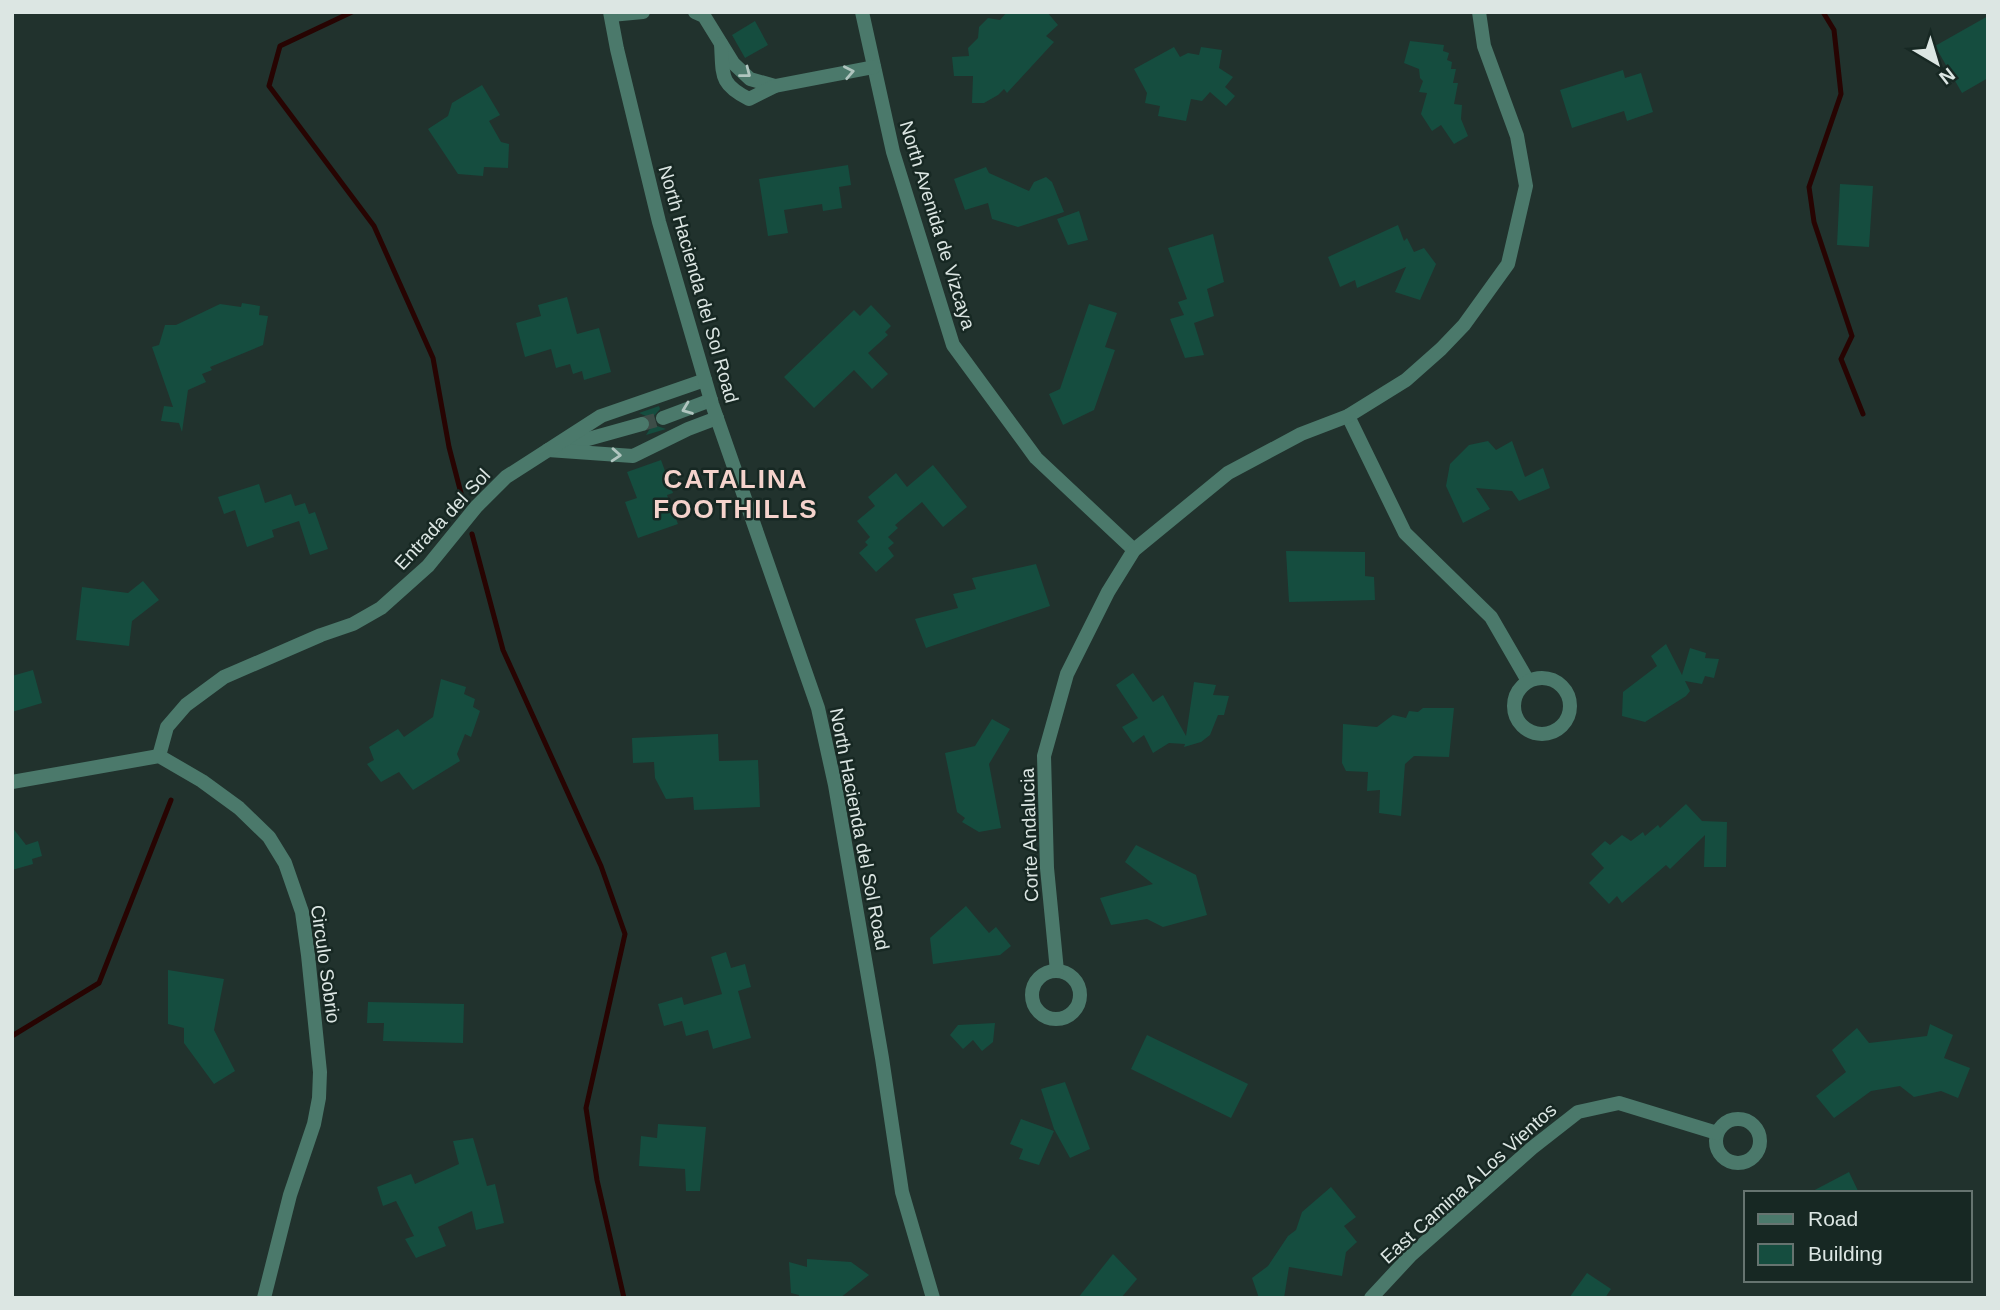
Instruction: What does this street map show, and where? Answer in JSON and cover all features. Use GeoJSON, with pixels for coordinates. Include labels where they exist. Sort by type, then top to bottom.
{"type":"FeatureCollection","features":[{"type":"Feature","properties":{"kind":"street"},"geometry":{"type":"LineString","coordinates":[[611,14],[643,12]]}},
{"type":"Feature","properties":{"kind":"street"},"geometry":{"type":"LineString","coordinates":[[695,12],[704,16],[733,63],[750,79],[775,86]]}},
{"type":"Feature","properties":{"kind":"street","name":"North Avenida de Vizcaya"},"geometry":{"type":"LineString","coordinates":[[862,12],[894,152],[953,345],[1036,458],[1133,550]]}},
{"type":"Feature","properties":{"kind":"street","name":"Corte Andalucia"},"geometry":{"type":"LineString","coordinates":[[1057,971],[1047,868],[1044,756],[1067,674],[1108,592],[1133,550],[1228,472],[1300,434],[1348,416],[1406,380],[1464,326],[1508,264],[1525,186],[1517,136],[1484,46],[1479,12]]}},
{"type":"Feature","properties":{"kind":"street","name":"North Hacienda del Sol Road"},"geometry":{"type":"LineString","coordinates":[[611,14],[659,222],[705,380],[818,708],[835,785],[902,1192],[933,1298]]}},
{"type":"Feature","properties":{"kind":"street"},"geometry":{"type":"LineString","coordinates":[[722,44],[723,75],[732,90],[749,99],[775,86],[874,67]]}},
{"type":"Feature","properties":{"kind":"street","name":"Entrada del Sol"},"geometry":{"type":"LineString","coordinates":[[159,756],[167,727],[186,705],[223,677],[320,635],[353,624],[382,608],[428,566],[476,507],[506,477],[601,416],[705,380]]}},
{"type":"Feature","properties":{"kind":"street"},"geometry":{"type":"LineString","coordinates":[[663,418],[711,400]]}},
{"type":"Feature","properties":{"kind":"street"},"geometry":{"type":"LineString","coordinates":[[1348,416],[1405,533],[1491,617],[1528,681]]}},
{"type":"Feature","properties":{"kind":"street"},"geometry":{"type":"LineString","coordinates":[[548,450],[633,456],[717,418]]}},
{"type":"Feature","properties":{"kind":"street"},"geometry":{"type":"LineString","coordinates":[[548,450],[642,424]]}},
{"type":"Feature","properties":{"kind":"street"},"geometry":{"type":"LineString","coordinates":[[12,782],[159,756]]}},
{"type":"Feature","properties":{"kind":"street","name":"Circulo Sobrio"},"geometry":{"type":"LineString","coordinates":[[159,756],[202,780],[239,808],[269,837],[285,863],[302,912],[320,1072],[319,1098],[314,1124],[290,1195],[264,1298]]}},
{"type":"Feature","properties":{"kind":"street","name":"East Camina A Los Vientos"},"geometry":{"type":"LineString","coordinates":[[1371,1298],[1411,1255],[1532,1148],[1578,1112],[1619,1103],[1717,1133]]}},
{"type":"Feature","properties":{"kind":"building"},"geometry":{"type":"Polygon","coordinates":[[[1007,12],[1047,12],[1058,25],[1046,36],[1054,42],[1007,93],[1004,89],[984,103],[972,103],[973,76],[954,76],[952,57],[969,56],[968,48],[978,38],[979,27],[988,18],[1000,20],[1007,12]]]}},
{"type":"Feature","properties":{"kind":"building"},"geometry":{"type":"Polygon","coordinates":[[[1988,16],[1988,78],[1962,93],[1935,46],[1988,16]]]}},
{"type":"Feature","properties":{"kind":"building"},"geometry":{"type":"Polygon","coordinates":[[[755,21],[768,45],[745,58],[732,35],[755,21]]]}},
{"type":"Feature","properties":{"kind":"building"},"geometry":{"type":"Polygon","coordinates":[[[1410,41],[1444,45],[1443,51],[1449,53],[1447,60],[1452,62],[1451,69],[1456,69],[1453,83],[1458,83],[1454,104],[1462,105],[1461,119],[1468,136],[1454,144],[1441,125],[1432,131],[1421,114],[1427,93],[1419,92],[1423,81],[1419,69],[1404,63],[1410,41]]]}},
{"type":"Feature","properties":{"kind":"building"},"geometry":{"type":"Polygon","coordinates":[[[1174,47],[1180,57],[1188,53],[1199,55],[1201,47],[1222,50],[1219,68],[1233,77],[1225,87],[1235,96],[1226,106],[1210,92],[1202,101],[1191,99],[1186,121],[1158,116],[1160,106],[1145,103],[1147,93],[1134,69],[1174,47]]]}},
{"type":"Feature","properties":{"kind":"building"},"geometry":{"type":"Polygon","coordinates":[[[1623,70],[1625,78],[1641,73],[1653,112],[1627,121],[1624,111],[1572,128],[1560,90],[1623,70]]]}},
{"type":"Feature","properties":{"kind":"building"},"geometry":{"type":"Polygon","coordinates":[[[482,85],[500,115],[489,121],[501,142],[509,144],[508,168],[484,167],[483,176],[458,174],[428,129],[448,116],[452,103],[482,85]]]}},
{"type":"Feature","properties":{"kind":"building"},"geometry":{"type":"Polygon","coordinates":[[[848,165],[851,185],[839,187],[842,208],[823,211],[822,204],[784,210],[788,233],[768,236],[759,179],[848,165]]]}},
{"type":"Feature","properties":{"kind":"building"},"geometry":{"type":"Polygon","coordinates":[[[986,167],[989,173],[1029,191],[1034,182],[1046,177],[1052,182],[1064,212],[1018,227],[992,219],[988,203],[965,210],[954,179],[986,167]]]}},
{"type":"Feature","properties":{"kind":"building"},"geometry":{"type":"Polygon","coordinates":[[[1840,184],[1873,186],[1869,247],[1837,245],[1840,184]]]}},
{"type":"Feature","properties":{"kind":"building"},"geometry":{"type":"Polygon","coordinates":[[[1079,211],[1088,240],[1068,245],[1057,219],[1079,211]]]}},
{"type":"Feature","properties":{"kind":"building"},"geometry":{"type":"Polygon","coordinates":[[[1398,225],[1404,241],[1407,238],[1414,252],[1424,248],[1436,264],[1420,300],[1395,292],[1406,267],[1357,288],[1355,280],[1340,287],[1328,257],[1398,225]]]}},
{"type":"Feature","properties":{"kind":"building"},"geometry":{"type":"Polygon","coordinates":[[[1213,234],[1224,282],[1207,289],[1214,316],[1194,323],[1204,355],[1185,358],[1170,319],[1184,315],[1178,302],[1187,299],[1168,248],[1213,234]]]}},
{"type":"Feature","properties":{"kind":"building"},"geometry":{"type":"Polygon","coordinates":[[[567,297],[577,334],[599,328],[611,372],[584,380],[582,371],[573,374],[570,364],[556,368],[551,349],[525,357],[516,323],[541,316],[538,305],[567,297]]]}},
{"type":"Feature","properties":{"kind":"building"},"geometry":{"type":"Polygon","coordinates":[[[242,303],[260,306],[259,315],[268,316],[263,345],[210,367],[212,370],[202,374],[206,382],[188,390],[182,432],[179,423],[161,421],[164,406],[173,407],[152,347],[159,345],[165,325],[176,325],[220,304],[241,307],[242,303]]]}},
{"type":"Feature","properties":{"kind":"building"},"geometry":{"type":"Polygon","coordinates":[[[1089,304],[1117,313],[1105,347],[1115,350],[1094,410],[1063,425],[1049,394],[1060,389],[1089,304]]]}},
{"type":"Feature","properties":{"kind":"building"},"geometry":{"type":"Polygon","coordinates":[[[871,305],[891,326],[885,332],[888,335],[868,353],[888,374],[872,389],[854,370],[814,408],[784,377],[854,310],[860,316],[871,305]]]}},
{"type":"Feature","properties":{"kind":"building"},"geometry":{"type":"Polygon","coordinates":[[[659,406],[654,421],[657,426],[666,429],[646,435],[651,421],[639,413],[659,406]]]}},
{"type":"Feature","properties":{"kind":"building"},"geometry":{"type":"Polygon","coordinates":[[[1488,441],[1496,450],[1512,441],[1525,477],[1543,468],[1550,488],[1519,501],[1512,491],[1476,488],[1490,509],[1463,523],[1446,486],[1450,464],[1469,445],[1488,441]]]}},
{"type":"Feature","properties":{"kind":"building"},"geometry":{"type":"Polygon","coordinates":[[[661,460],[673,493],[667,495],[678,524],[638,538],[625,502],[637,498],[627,472],[661,460]]]}},
{"type":"Feature","properties":{"kind":"building"},"geometry":{"type":"Polygon","coordinates":[[[933,465],[967,507],[943,527],[922,502],[895,525],[898,528],[888,537],[894,543],[888,548],[894,556],[876,572],[859,553],[868,545],[865,542],[870,537],[857,521],[875,506],[868,497],[896,473],[907,487],[933,465]]]}},
{"type":"Feature","properties":{"kind":"building"},"geometry":{"type":"Polygon","coordinates":[[[259,484],[265,503],[291,494],[295,506],[305,503],[309,514],[315,512],[328,549],[310,555],[299,521],[272,530],[274,537],[247,547],[235,510],[224,514],[218,497],[259,484]]]}},
{"type":"Feature","properties":{"kind":"building"},"geometry":{"type":"Polygon","coordinates":[[[1286,551],[1365,552],[1365,576],[1374,577],[1375,600],[1289,602],[1286,551]]]}},
{"type":"Feature","properties":{"kind":"building"},"geometry":{"type":"Polygon","coordinates":[[[1036,564],[1050,606],[926,648],[915,619],[958,608],[953,594],[976,589],[972,578],[1036,564]]]}},
{"type":"Feature","properties":{"kind":"building"},"geometry":{"type":"Polygon","coordinates":[[[143,581],[159,600],[132,621],[129,646],[76,640],[82,587],[128,593],[143,581]]]}},
{"type":"Feature","properties":{"kind":"building"},"geometry":{"type":"Polygon","coordinates":[[[1666,644],[1682,675],[1690,648],[1706,653],[1705,658],[1719,659],[1714,678],[1705,676],[1702,684],[1685,681],[1690,691],[1686,696],[1645,722],[1622,716],[1623,692],[1657,666],[1651,656],[1666,644]]]}},
{"type":"Feature","properties":{"kind":"building"},"geometry":{"type":"Polygon","coordinates":[[[33,670],[42,703],[12,712],[12,676],[33,670]]]}},
{"type":"Feature","properties":{"kind":"building"},"geometry":{"type":"Polygon","coordinates":[[[1133,673],[1153,702],[1163,695],[1186,736],[1194,682],[1216,685],[1213,695],[1229,696],[1224,715],[1218,715],[1210,735],[1201,742],[1184,747],[1185,744],[1169,743],[1153,753],[1144,735],[1133,743],[1122,727],[1138,718],[1116,685],[1133,673]]]}},
{"type":"Feature","properties":{"kind":"building"},"geometry":{"type":"Polygon","coordinates":[[[441,679],[466,687],[464,694],[475,699],[473,707],[480,711],[471,737],[465,734],[457,754],[460,761],[413,790],[399,772],[381,782],[367,764],[374,760],[369,747],[398,729],[404,737],[433,717],[441,679]]]}},
{"type":"Feature","properties":{"kind":"building"},"geometry":{"type":"Polygon","coordinates":[[[1423,708],[1454,708],[1449,757],[1414,756],[1405,764],[1401,816],[1379,813],[1380,790],[1367,791],[1368,772],[1346,771],[1342,763],[1343,724],[1377,727],[1393,715],[1406,718],[1409,711],[1418,712],[1423,708]]]}},
{"type":"Feature","properties":{"kind":"building"},"geometry":{"type":"Polygon","coordinates":[[[992,719],[1010,729],[989,764],[1001,828],[979,832],[962,822],[965,818],[957,812],[945,753],[975,746],[992,719]]]}},
{"type":"Feature","properties":{"kind":"building"},"geometry":{"type":"Polygon","coordinates":[[[718,734],[719,761],[758,760],[760,807],[694,810],[693,797],[666,799],[655,778],[654,762],[633,763],[632,738],[718,734]]]}},
{"type":"Feature","properties":{"kind":"building"},"geometry":{"type":"Polygon","coordinates":[[[1686,804],[1702,821],[1727,822],[1726,867],[1704,867],[1705,835],[1670,869],[1666,865],[1622,903],[1617,896],[1609,904],[1589,883],[1604,868],[1591,854],[1605,841],[1610,845],[1622,835],[1631,841],[1643,832],[1645,836],[1658,825],[1660,828],[1686,804]]]}},
{"type":"Feature","properties":{"kind":"building"},"geometry":{"type":"Polygon","coordinates":[[[12,827],[26,845],[38,841],[42,856],[32,859],[33,864],[12,870],[12,827]]]}},
{"type":"Feature","properties":{"kind":"building"},"geometry":{"type":"Polygon","coordinates":[[[1136,845],[1196,875],[1207,915],[1163,927],[1147,919],[1111,925],[1100,898],[1153,884],[1125,862],[1136,845]]]}},
{"type":"Feature","properties":{"kind":"building"},"geometry":{"type":"Polygon","coordinates":[[[966,906],[989,933],[996,927],[1011,946],[1000,955],[933,964],[930,938],[966,906]]]}},
{"type":"Feature","properties":{"kind":"building"},"geometry":{"type":"Polygon","coordinates":[[[726,952],[731,968],[745,964],[751,987],[738,991],[751,1038],[713,1049],[708,1030],[686,1036],[682,1021],[664,1026],[658,1004],[682,997],[684,1005],[722,994],[711,957],[726,952]]]}},
{"type":"Feature","properties":{"kind":"building"},"geometry":{"type":"Polygon","coordinates":[[[168,970],[224,979],[214,1030],[235,1071],[214,1084],[184,1043],[184,1028],[168,1024],[168,970]]]}},
{"type":"Feature","properties":{"kind":"building"},"geometry":{"type":"Polygon","coordinates":[[[368,1002],[464,1004],[463,1043],[383,1041],[384,1023],[367,1023],[368,1002]]]}},
{"type":"Feature","properties":{"kind":"building"},"geometry":{"type":"Polygon","coordinates":[[[995,1023],[993,1042],[982,1051],[973,1040],[963,1049],[950,1035],[958,1025],[995,1023]]]}},
{"type":"Feature","properties":{"kind":"building"},"geometry":{"type":"Polygon","coordinates":[[[1930,1024],[1953,1035],[1944,1058],[1970,1068],[1958,1098],[1941,1091],[1914,1097],[1900,1086],[1871,1091],[1834,1118],[1816,1096],[1846,1072],[1832,1050],[1857,1028],[1869,1043],[1927,1036],[1930,1024]]]}},
{"type":"Feature","properties":{"kind":"building"},"geometry":{"type":"Polygon","coordinates":[[[1147,1035],[1248,1084],[1231,1118],[1131,1069],[1147,1035]]]}},
{"type":"Feature","properties":{"kind":"building"},"geometry":{"type":"Polygon","coordinates":[[[1065,1082],[1090,1149],[1070,1158],[1054,1129],[1041,1089],[1065,1082]]]}},
{"type":"Feature","properties":{"kind":"building"},"geometry":{"type":"Polygon","coordinates":[[[1021,1119],[1054,1131],[1039,1165],[1019,1159],[1023,1149],[1010,1144],[1021,1119]]]}},
{"type":"Feature","properties":{"kind":"building"},"geometry":{"type":"Polygon","coordinates":[[[658,1124],[706,1127],[700,1191],[686,1191],[685,1169],[639,1166],[641,1136],[657,1138],[658,1124]]]}},
{"type":"Feature","properties":{"kind":"building"},"geometry":{"type":"Polygon","coordinates":[[[473,1138],[487,1186],[495,1184],[504,1223],[476,1230],[472,1211],[438,1227],[446,1246],[416,1258],[405,1239],[414,1236],[396,1201],[383,1206],[377,1187],[411,1174],[415,1184],[459,1164],[453,1141],[473,1138]]]}},
{"type":"Feature","properties":{"kind":"building"},"geometry":{"type":"Polygon","coordinates":[[[1849,1172],[1858,1191],[1813,1191],[1849,1172]]]}},
{"type":"Feature","properties":{"kind":"building"},"geometry":{"type":"Polygon","coordinates":[[[1331,1187],[1356,1217],[1344,1226],[1357,1242],[1346,1252],[1342,1276],[1289,1267],[1284,1298],[1259,1298],[1252,1278],[1268,1266],[1288,1236],[1296,1230],[1302,1212],[1331,1187]]]}},
{"type":"Feature","properties":{"kind":"building"},"geometry":{"type":"Polygon","coordinates":[[[1113,1254],[1137,1279],[1121,1298],[1078,1298],[1113,1254]]]}},
{"type":"Feature","properties":{"kind":"building"},"geometry":{"type":"Polygon","coordinates":[[[807,1259],[851,1262],[869,1275],[840,1298],[799,1298],[799,1295],[791,1293],[789,1262],[807,1267],[807,1259]]]}},
{"type":"Feature","properties":{"kind":"building"},"geometry":{"type":"Polygon","coordinates":[[[1587,1273],[1611,1289],[1605,1298],[1569,1298],[1587,1273]]]}},
{"type":"Feature","properties":{"kind":"waterway"},"geometry":{"type":"LineString","coordinates":[[352,12],[280,46],[269,86],[374,226],[433,358],[449,447],[463,501]]}},
{"type":"Feature","properties":{"kind":"waterway"},"geometry":{"type":"LineString","coordinates":[[1823,12],[1834,30],[1841,94],[1809,187],[1814,222],[1852,336],[1841,359],[1863,414]]}},
{"type":"Feature","properties":{"kind":"waterway"},"geometry":{"type":"LineString","coordinates":[[472,534],[503,650],[601,866],[625,934],[586,1108],[597,1180],[624,1298]]}},
{"type":"Feature","properties":{"kind":"waterway"},"geometry":{"type":"LineString","coordinates":[[12,1036],[99,983],[171,800]]}},
{"type":"Feature","properties":{"kind":"tunnel"},"geometry":{"type":"LineString","coordinates":[[642,424],[663,418]]}},
{"type":"Feature","properties":{"kind":"district","name":"CATALINA FOOTHILLS"},"geometry":{"type":"Point","coordinates":[736,494]}}]}
